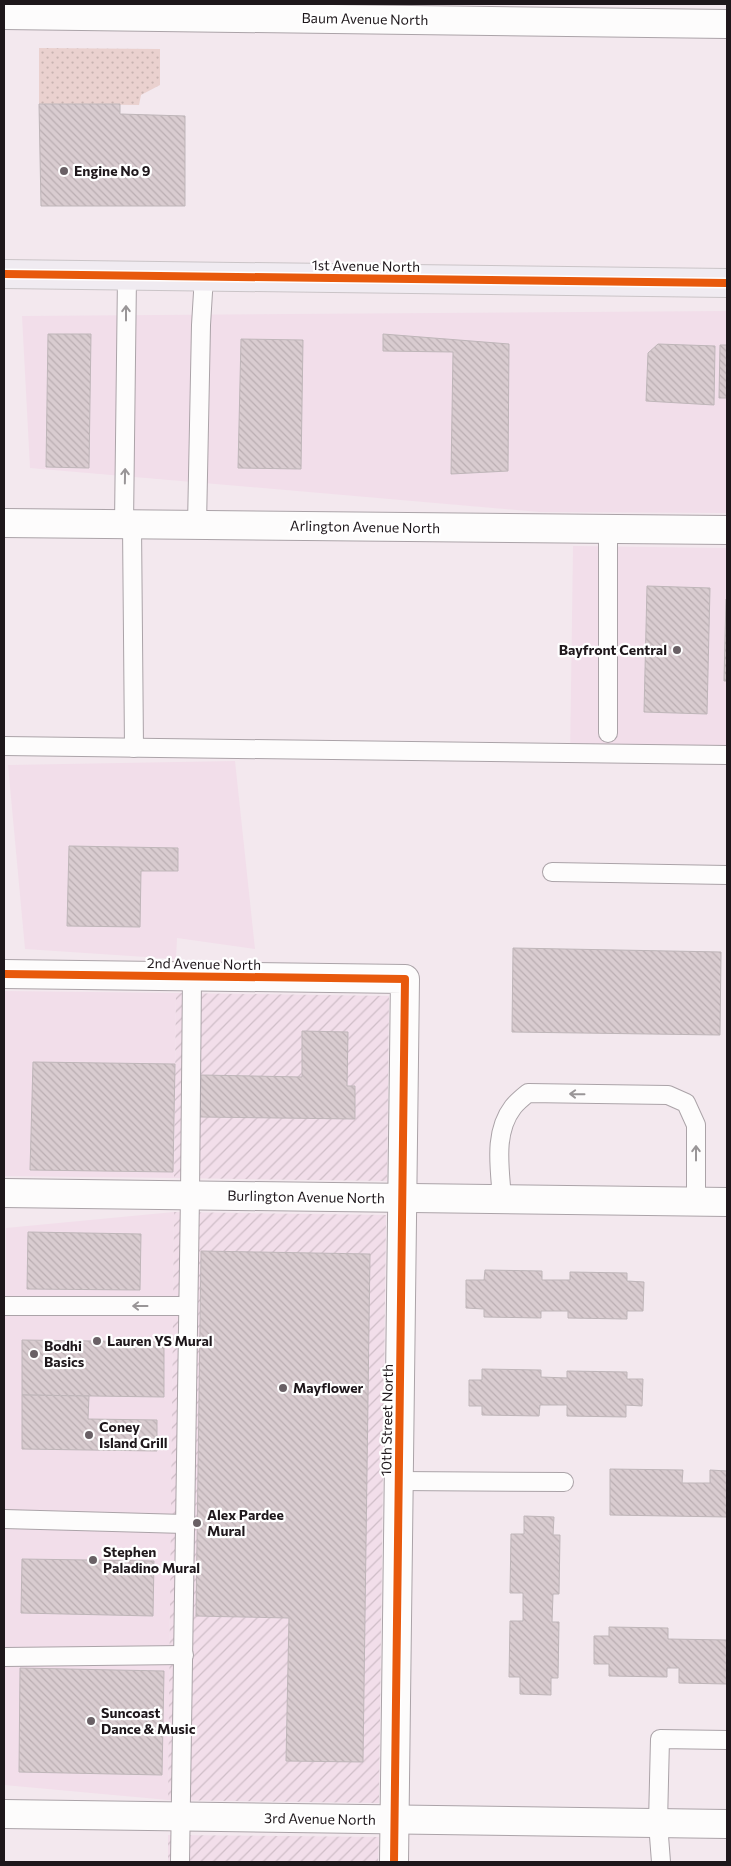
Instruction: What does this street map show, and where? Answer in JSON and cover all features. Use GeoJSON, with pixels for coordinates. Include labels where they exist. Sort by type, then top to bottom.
{"type":"FeatureCollection","features":[{"type":"Feature","properties":{"kind":"main road","name":"1st Avenue North"},"geometry":{"type":"LineString","coordinates":[[4,274],[727,282]]}},
{"type":"Feature","properties":{"kind":"street","name":"Baum Avenue North"},"geometry":{"type":"LineString","coordinates":[[4,15],[727,24]]}},
{"type":"Feature","properties":{"kind":"street","name":"Arlington Avenue North"},"geometry":{"type":"LineString","coordinates":[[4,524],[727,530]]}},
{"type":"Feature","properties":{"kind":"street","name":"2nd Avenue North"},"geometry":{"type":"LineString","coordinates":[[4,974],[404,979]]}},
{"type":"Feature","properties":{"kind":"street","name":"10th Street North"},"geometry":{"type":"LineString","coordinates":[[394,1862],[404,979]]}},
{"type":"Feature","properties":{"kind":"street","name":"Burlington Avenue North"},"geometry":{"type":"LineString","coordinates":[[4,1193],[727,1202]]}},
{"type":"Feature","properties":{"kind":"street","name":"3rd Avenue North"},"geometry":{"type":"LineString","coordinates":[[4,1814],[181,1818],[727,1824]]}},
{"type":"Feature","properties":{"kind":"lane"},"geometry":{"type":"LineString","coordinates":[[127,276],[128,525],[134,748]]}},
{"type":"Feature","properties":{"kind":"lane"},"geometry":{"type":"LineString","coordinates":[[197,525],[201,325],[204,276]]}},
{"type":"Feature","properties":{"kind":"lane"},"geometry":{"type":"LineString","coordinates":[[608,530],[608,733]]}},
{"type":"Feature","properties":{"kind":"lane"},"geometry":{"type":"LineString","coordinates":[[4,746],[727,755]]}},
{"type":"Feature","properties":{"kind":"lane"},"geometry":{"type":"LineString","coordinates":[[552,872],[727,874]]}},
{"type":"Feature","properties":{"kind":"lane"},"geometry":{"type":"LineString","coordinates":[[180,1862],[192,976]]}},
{"type":"Feature","properties":{"kind":"lane"},"geometry":{"type":"LineString","coordinates":[[502,1199],[499,1150],[502,1129],[513,1106],[528,1093],[668,1095],[686,1103],[696,1125],[696,1201]]}},
{"type":"Feature","properties":{"kind":"lane"},"geometry":{"type":"LineString","coordinates":[[4,1306],[188,1306]]}},
{"type":"Feature","properties":{"kind":"lane"},"geometry":{"type":"LineString","coordinates":[[398,1481],[564,1482]]}},
{"type":"Feature","properties":{"kind":"lane"},"geometry":{"type":"LineString","coordinates":[[4,1519],[185,1524]]}},
{"type":"Feature","properties":{"kind":"lane"},"geometry":{"type":"LineString","coordinates":[[4,1657],[184,1655]]}},
{"type":"Feature","properties":{"kind":"lane"},"geometry":{"type":"LineString","coordinates":[[661,1862],[658,1823],[660,1738],[727,1740]]}},
{"type":"Feature","properties":{"kind":"shaded area"},"geometry":{"type":"Polygon","coordinates":[[[39,48],[160,49],[160,85],[141,95],[139,105],[39,104],[39,48]]]}},
{"type":"Feature","properties":{"kind":"shaded area"},"geometry":{"type":"Polygon","coordinates":[[[727,311],[727,513],[540,512],[30,468],[22,316],[727,311]]]}},
{"type":"Feature","properties":{"kind":"shaded area"},"geometry":{"type":"Polygon","coordinates":[[[573,546],[727,548],[727,758],[570,759],[573,546]]]}},
{"type":"Feature","properties":{"kind":"shaded area"},"geometry":{"type":"Polygon","coordinates":[[[235,761],[255,949],[177,938],[176,959],[25,949],[8,765],[235,761]]]}},
{"type":"Feature","properties":{"kind":"shaded area"},"geometry":{"type":"Polygon","coordinates":[[[4,991],[176,993],[174,1178],[4,1176],[4,991]]]}},
{"type":"Feature","properties":{"kind":"shaded area"},"geometry":{"type":"Polygon","coordinates":[[[176,993],[389,996],[387,1181],[174,1178],[176,993]]]}},
{"type":"Feature","properties":{"kind":"shaded area"},"geometry":{"type":"Polygon","coordinates":[[[174,1212],[168,1800],[4,1785],[6,1228],[174,1212]]]}},
{"type":"Feature","properties":{"kind":"shaded area"},"geometry":{"type":"Polygon","coordinates":[[[174,1212],[386,1215],[379,1803],[168,1800],[174,1212]]]}},
{"type":"Feature","properties":{"kind":"shaded area"},"geometry":{"type":"Polygon","coordinates":[[[168,1835],[379,1837],[378,1862],[168,1862],[168,1835]]]}},
{"type":"Feature","properties":{"kind":"building"},"geometry":{"type":"Polygon","coordinates":[[[39,104],[120,104],[120,114],[185,116],[185,206],[41,206],[39,104]]]}},
{"type":"Feature","properties":{"kind":"building"},"geometry":{"type":"Polygon","coordinates":[[[48,334],[91,334],[89,468],[46,467],[48,334]]]}},
{"type":"Feature","properties":{"kind":"building"},"geometry":{"type":"Polygon","coordinates":[[[383,334],[509,344],[508,471],[451,474],[453,352],[383,351],[383,334]]]}},
{"type":"Feature","properties":{"kind":"building"},"geometry":{"type":"Polygon","coordinates":[[[241,339],[303,340],[301,469],[238,468],[241,339]]]}},
{"type":"Feature","properties":{"kind":"building"},"geometry":{"type":"Polygon","coordinates":[[[658,344],[715,346],[714,405],[646,401],[648,353],[658,344]]]}},
{"type":"Feature","properties":{"kind":"building"},"geometry":{"type":"Polygon","coordinates":[[[720,345],[727,345],[727,398],[719,398],[720,345]]]}},
{"type":"Feature","properties":{"kind":"building","name":"Bayfront Central"},"geometry":{"type":"Polygon","coordinates":[[[647,586],[710,588],[707,714],[644,712],[647,586]]]}},
{"type":"Feature","properties":{"kind":"building"},"geometry":{"type":"Polygon","coordinates":[[[726,599],[727,681],[724,681],[726,599]]]}},
{"type":"Feature","properties":{"kind":"building"},"geometry":{"type":"Polygon","coordinates":[[[69,846],[178,848],[178,871],[141,871],[140,927],[67,926],[69,846]]]}},
{"type":"Feature","properties":{"kind":"building"},"geometry":{"type":"Polygon","coordinates":[[[513,948],[721,952],[720,1035],[512,1032],[513,948]]]}},
{"type":"Feature","properties":{"kind":"building"},"geometry":{"type":"Polygon","coordinates":[[[302,1031],[348,1032],[347,1086],[355,1086],[355,1119],[200,1117],[201,1075],[302,1077],[302,1031]]]}},
{"type":"Feature","properties":{"kind":"building"},"geometry":{"type":"Polygon","coordinates":[[[33,1062],[175,1064],[173,1172],[30,1170],[33,1062]]]}},
{"type":"Feature","properties":{"kind":"building"},"geometry":{"type":"Polygon","coordinates":[[[28,1232],[141,1234],[140,1290],[27,1289],[28,1232]]]}},
{"type":"Feature","properties":{"kind":"building","name":"Mayflower"},"geometry":{"type":"Polygon","coordinates":[[[201,1251],[370,1254],[363,1762],[286,1761],[289,1618],[196,1616],[201,1251]]]}},
{"type":"Feature","properties":{"kind":"building"},"geometry":{"type":"Polygon","coordinates":[[[485,1270],[542,1271],[542,1280],[570,1280],[570,1272],[627,1273],[627,1281],[644,1282],[643,1311],[627,1311],[627,1319],[568,1318],[568,1311],[541,1311],[541,1318],[484,1317],[484,1309],[466,1308],[466,1280],[484,1280],[485,1270]]]}},
{"type":"Feature","properties":{"kind":"building"},"geometry":{"type":"Polygon","coordinates":[[[22,1340],[164,1342],[164,1397],[22,1395],[22,1340]]]}},
{"type":"Feature","properties":{"kind":"building"},"geometry":{"type":"Polygon","coordinates":[[[482,1369],[541,1370],[541,1377],[567,1378],[567,1371],[627,1372],[627,1379],[643,1379],[642,1406],[626,1405],[626,1417],[567,1416],[567,1405],[540,1405],[539,1416],[482,1415],[482,1406],[469,1406],[469,1380],[482,1380],[482,1369]]]}},
{"type":"Feature","properties":{"kind":"building","name":"Coney Island Grill"},"geometry":{"type":"Polygon","coordinates":[[[22,1395],[89,1396],[88,1419],[157,1420],[157,1451],[22,1449],[22,1395]]]}},
{"type":"Feature","properties":{"kind":"building"},"geometry":{"type":"Polygon","coordinates":[[[610,1469],[683,1470],[682,1483],[710,1483],[710,1470],[727,1471],[727,1517],[610,1515],[610,1469]]]}},
{"type":"Feature","properties":{"kind":"building"},"geometry":{"type":"Polygon","coordinates":[[[524,1516],[554,1517],[553,1535],[560,1535],[559,1594],[553,1594],[552,1622],[559,1622],[558,1678],[551,1678],[551,1695],[520,1694],[520,1677],[509,1677],[510,1621],[523,1621],[523,1593],[510,1593],[511,1534],[524,1534],[524,1516]]]}},
{"type":"Feature","properties":{"kind":"building"},"geometry":{"type":"Polygon","coordinates":[[[22,1559],[154,1561],[153,1616],[21,1613],[22,1559]]]}},
{"type":"Feature","properties":{"kind":"building"},"geometry":{"type":"Polygon","coordinates":[[[609,1627],[668,1628],[668,1639],[727,1640],[727,1684],[679,1683],[679,1668],[667,1668],[667,1677],[609,1676],[609,1664],[594,1664],[594,1636],[609,1636],[609,1627]]]}},
{"type":"Feature","properties":{"kind":"building","name":"Suncoast Dance & Music"},"geometry":{"type":"Polygon","coordinates":[[[20,1668],[164,1671],[162,1775],[19,1772],[20,1668]]]}},
{"type":"Feature","properties":{"kind":"cycle path"},"geometry":{"type":"LineString","coordinates":[[4,274],[727,283]]}},
{"type":"Feature","properties":{"kind":"cycle path"},"geometry":{"type":"LineString","coordinates":[[4,974],[405,979],[394,1862]]}},
{"type":"Feature","properties":{"kind":"place","name":"Engine No 9"},"geometry":{"type":"Point","coordinates":[64,171]}},
{"type":"Feature","properties":{"kind":"place","name":"Bayfront Central"},"geometry":{"type":"Point","coordinates":[677,650]}},
{"type":"Feature","properties":{"kind":"place","name":"Lauren YS Mural"},"geometry":{"type":"Point","coordinates":[97,1341]}},
{"type":"Feature","properties":{"kind":"place","name":"Bodhi Basics"},"geometry":{"type":"Point","coordinates":[34,1354]}},
{"type":"Feature","properties":{"kind":"place","name":"Mayflower"},"geometry":{"type":"Point","coordinates":[283,1388]}},
{"type":"Feature","properties":{"kind":"place","name":"Coney Island Grill"},"geometry":{"type":"Point","coordinates":[89,1435]}},
{"type":"Feature","properties":{"kind":"place","name":"Alex Pardee Mural"},"geometry":{"type":"Point","coordinates":[197,1523]}},
{"type":"Feature","properties":{"kind":"place","name":"Stephen Paladino Mural"},"geometry":{"type":"Point","coordinates":[93,1560]}},
{"type":"Feature","properties":{"kind":"place","name":"Suncoast Dance & Music"},"geometry":{"type":"Point","coordinates":[91,1721]}}]}
